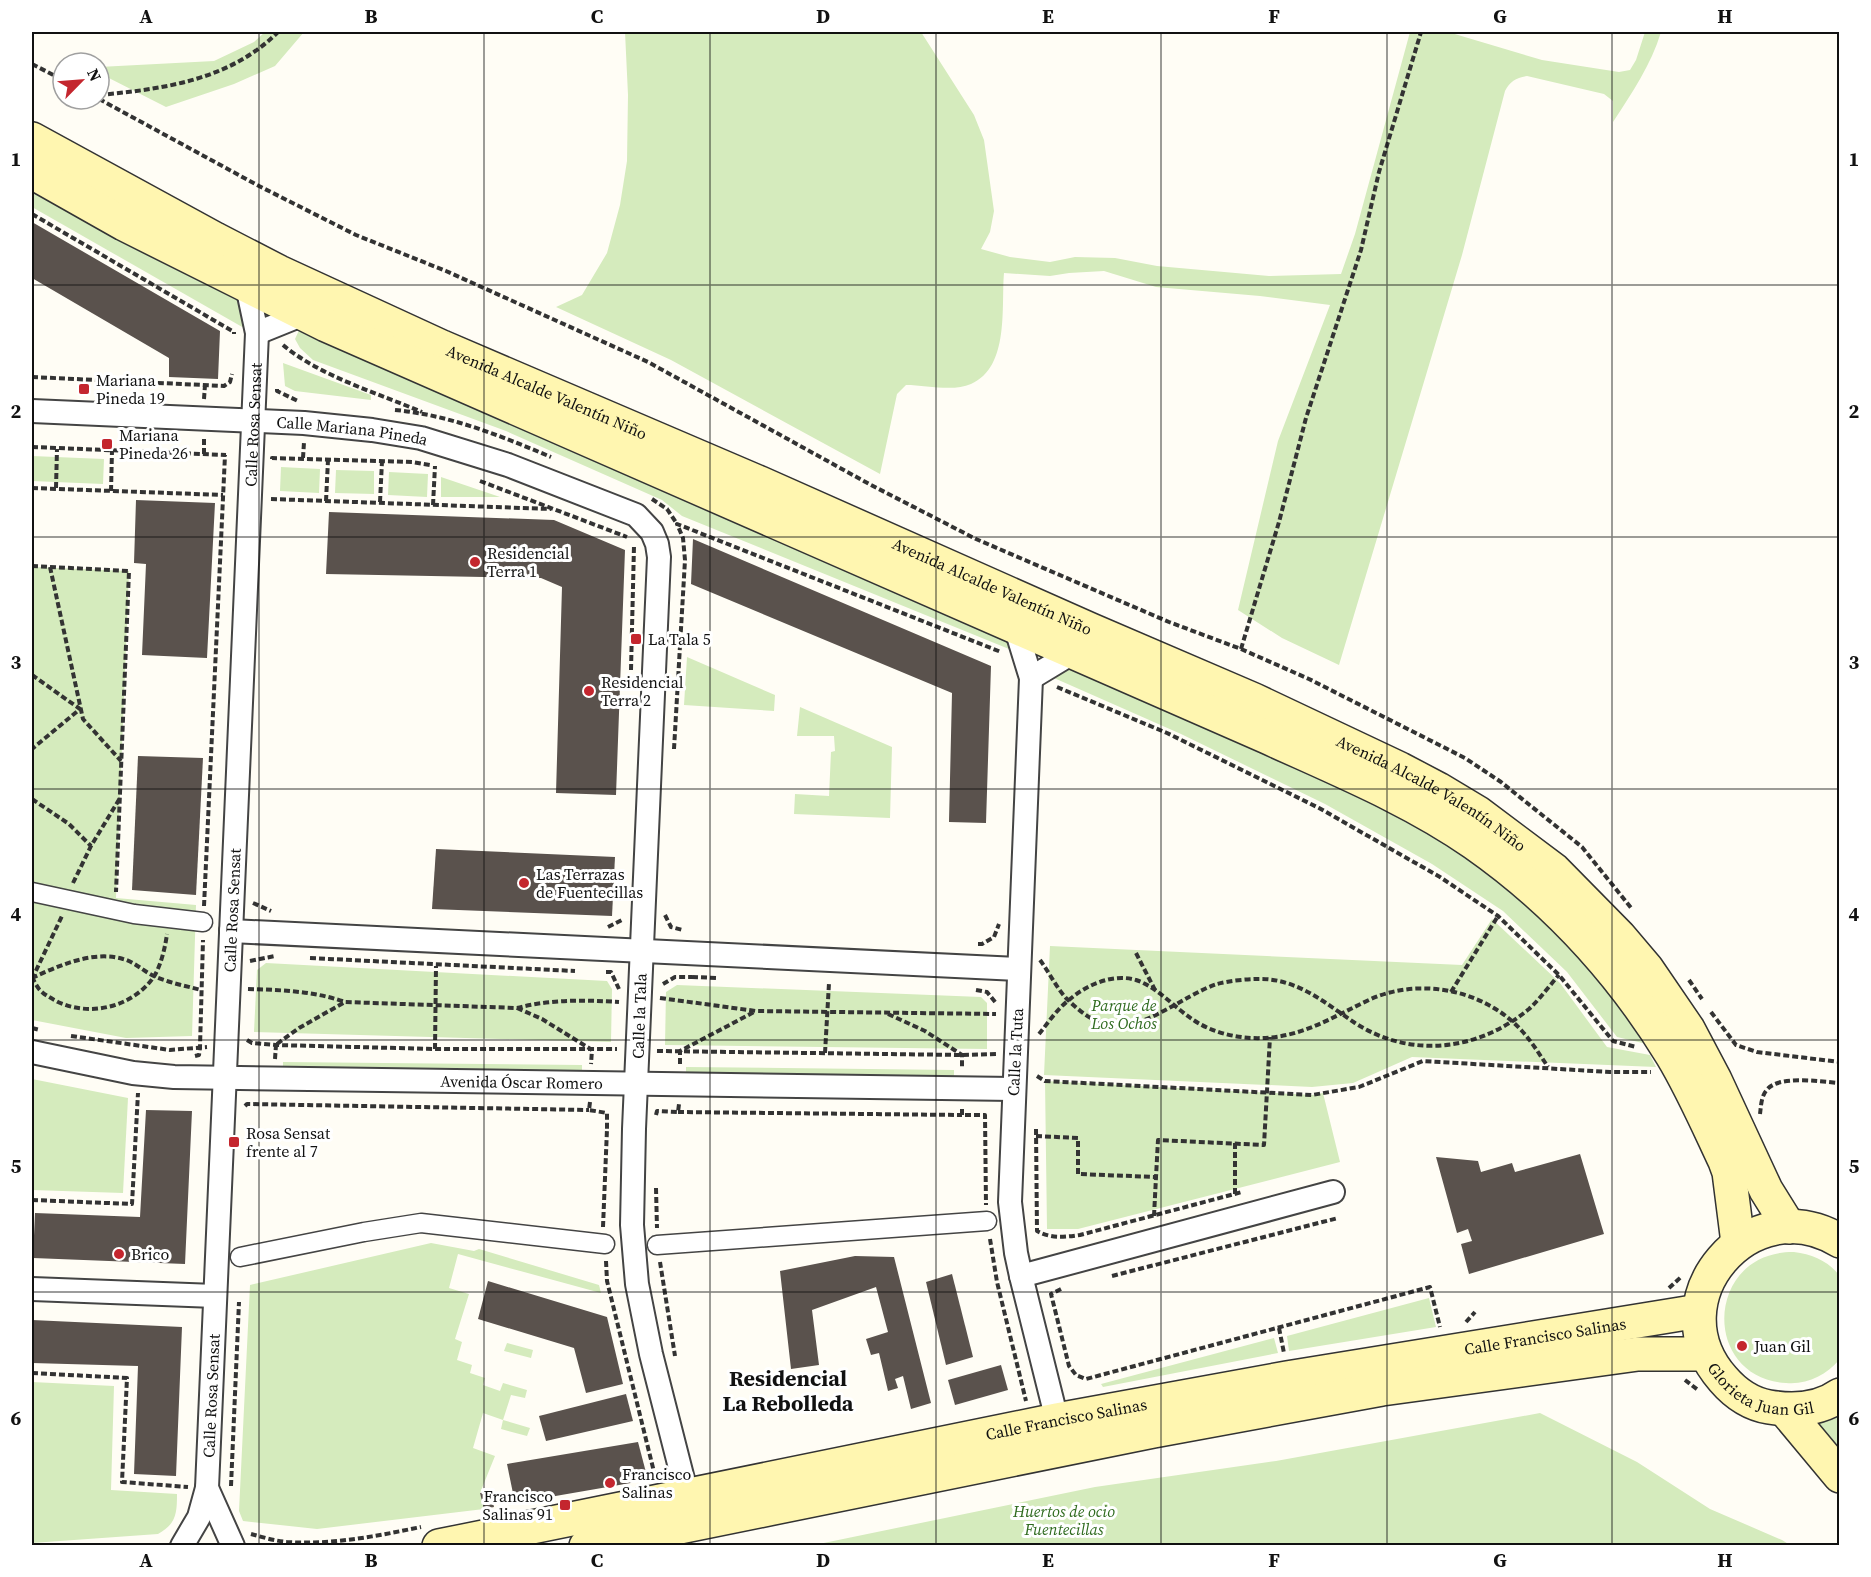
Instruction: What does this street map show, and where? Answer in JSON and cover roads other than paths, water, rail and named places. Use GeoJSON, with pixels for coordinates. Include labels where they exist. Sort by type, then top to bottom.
{"type":"FeatureCollection","features":[{"type":"Feature","properties":{"kind":"main road","name":"Avenida Alcalde Valentín Niño"},"geometry":{"type":"LineString","coordinates":[[32,139],[279,272],[442,347],[760,483],[1080,626],[1254,700],[1400,769],[1478,813],[1554,870],[1619,936],[1647,969],[1688,1029],[1715,1080],[1766,1190],[1789,1227]]}},
{"type":"Feature","properties":{"kind":"main road","name":"Avenida Alcalde Valentín Niño"},"geometry":{"type":"LineString","coordinates":[[32,172],[124,224],[304,314],[1350,774],[1412,806],[1473,842],[1546,901],[1610,967],[1648,1018],[1685,1078],[1729,1173],[1738,1243]]}},
{"type":"Feature","properties":{"kind":"main road","name":"Glorieta Juan Gil"},"geometry":{"type":"LineString","coordinates":[[1839,1241],[1806,1228],[1789,1227],[1762,1231],[1738,1243],[1723,1257],[1711,1273],[1703,1292],[1699,1311],[1700,1333],[1706,1354],[1716,1372],[1738,1393],[1765,1406],[1785,1410],[1810,1408],[1833,1400],[1839,1395]]}},
{"type":"Feature","properties":{"kind":"main road","name":"Calle Francisco Salinas"},"geometry":{"type":"LineString","coordinates":[[434,1536],[687,1496],[1057,1420],[1287,1378],[1699,1311]]}},
{"type":"Feature","properties":{"kind":"main road","name":"Calle Francisco Salinas"},"geometry":{"type":"LineString","coordinates":[[586,1545],[1153,1431],[1382,1389],[1638,1354],[1706,1354]]}},
{"type":"Feature","properties":{"kind":"main road"},"geometry":{"type":"LineString","coordinates":[[1785,1410],[1839,1476]]}},
{"type":"Feature","properties":{"kind":"street","name":"Calle Rosa Sensat"},"geometry":{"type":"LineString","coordinates":[[182,1545],[199,1517],[198,1487],[215,1296],[257,333],[247,286]]}},
{"type":"Feature","properties":{"kind":"street"},"geometry":{"type":"LineString","coordinates":[[257,333],[304,314]]}},
{"type":"Feature","properties":{"kind":"street","name":"Calle Mariana Pineda"},"geometry":{"type":"LineString","coordinates":[[32,411],[304,423],[372,430],[442,444],[508,465],[636,515],[652,532]]}},
{"type":"Feature","properties":{"kind":"street","name":"Calle la Tala"},"geometry":{"type":"LineString","coordinates":[[652,532],[659,557],[632,1225],[637,1284],[651,1354],[687,1496]]}},
{"type":"Feature","properties":{"kind":"street","name":"Calle la Tuta"},"geometry":{"type":"LineString","coordinates":[[1015,626],[1041,682],[1018,969],[1010,1202],[1014,1243],[1021,1276],[1057,1420]]}},
{"type":"Feature","properties":{"kind":"street"},"geometry":{"type":"LineString","coordinates":[[1041,682],[1074,652]]}},
{"type":"Feature","properties":{"kind":"street"},"geometry":{"type":"LineString","coordinates":[[32,892],[116,910],[204,922]]}},
{"type":"Feature","properties":{"kind":"street"},"geometry":{"type":"LineString","coordinates":[[231,932],[1018,969]]}},
{"type":"Feature","properties":{"kind":"street","name":"Avenida Óscar Romero"},"geometry":{"type":"LineString","coordinates":[[32,1052],[133,1073],[225,1078],[1013,1089]]}},
{"type":"Feature","properties":{"kind":"street"},"geometry":{"type":"LineString","coordinates":[[1021,1276],[1333,1192]]}},
{"type":"Feature","properties":{"kind":"street"},"geometry":{"type":"LineString","coordinates":[[657,1245],[987,1221]]}},
{"type":"Feature","properties":{"kind":"street"},"geometry":{"type":"LineString","coordinates":[[240,1257],[363,1232],[421,1223],[604,1244]]}},
{"type":"Feature","properties":{"kind":"street"},"geometry":{"type":"LineString","coordinates":[[32,1289],[215,1296]]}},
{"type":"Feature","properties":{"kind":"street","name":"Calle Rosa Sensat"},"geometry":{"type":"LineString","coordinates":[[198,1487],[237,1539]]}},
{"type":"Feature","properties":{"kind":"place","name":"Mariana Pineda 19"},"geometry":{"type":"Point","coordinates":[84,389]}},
{"type":"Feature","properties":{"kind":"place","name":"Mariana Pineda 26"},"geometry":{"type":"Point","coordinates":[107,444]}},
{"type":"Feature","properties":{"kind":"place","name":"Residencial Terra 1"},"geometry":{"type":"Point","coordinates":[475,562]}},
{"type":"Feature","properties":{"kind":"place","name":"La Tala 5"},"geometry":{"type":"Point","coordinates":[636,639]}},
{"type":"Feature","properties":{"kind":"place","name":"Residencial Terra 2"},"geometry":{"type":"Point","coordinates":[589,691]}},
{"type":"Feature","properties":{"kind":"place","name":"Las Terrazas de Fuentecillas"},"geometry":{"type":"Point","coordinates":[524,883]}},
{"type":"Feature","properties":{"kind":"place","name":"Rosa Sensat frente al 7"},"geometry":{"type":"Point","coordinates":[234,1142]}},
{"type":"Feature","properties":{"kind":"place","name":"Brico"},"geometry":{"type":"Point","coordinates":[119,1254]}},
{"type":"Feature","properties":{"kind":"place","name":"Juan Gil"},"geometry":{"type":"Point","coordinates":[1742,1346]}},
{"type":"Feature","properties":{"kind":"place","name":"Francisco Salinas"},"geometry":{"type":"Point","coordinates":[610,1483]}},
{"type":"Feature","properties":{"kind":"place","name":"Francisco Salinas 91"},"geometry":{"type":"Point","coordinates":[565,1505]}},
{"type":"Feature","properties":{"kind":"district","name":"Residencial La Rebolleda"},"geometry":{"type":"Point","coordinates":[788,1390]}},
{"type":"Feature","properties":{"kind":"park label","name":"Parque de Los Ochos"},"geometry":{"type":"Point","coordinates":[1124,1014]}},
{"type":"Feature","properties":{"kind":"park label","name":"Huertos de ocio Fuentecillas"},"geometry":{"type":"Point","coordinates":[1064,1520]}}]}
